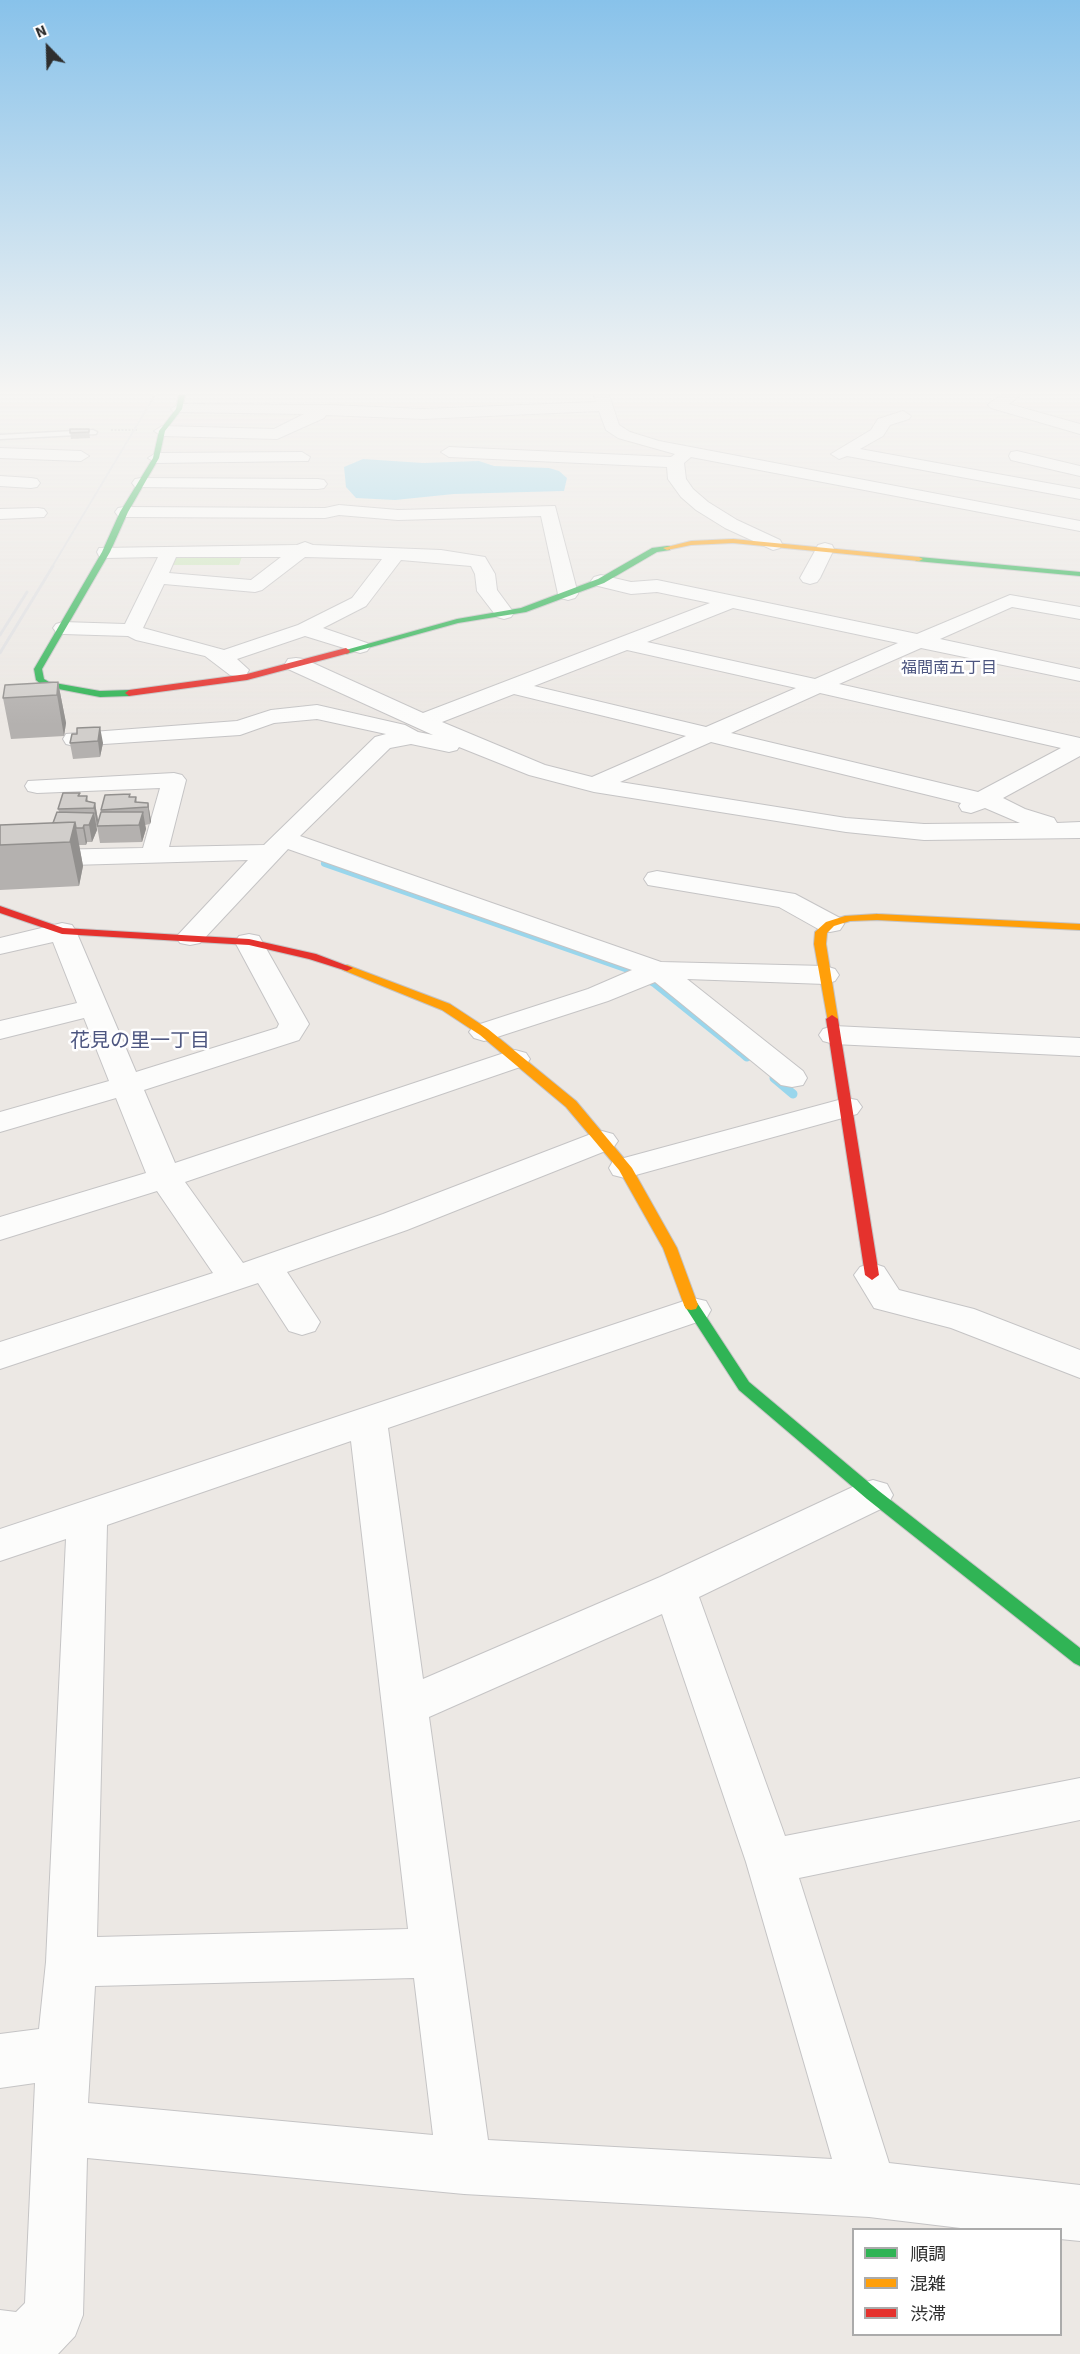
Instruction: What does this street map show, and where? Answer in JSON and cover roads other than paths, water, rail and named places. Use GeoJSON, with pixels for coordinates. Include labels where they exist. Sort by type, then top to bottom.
{"type":"FeatureCollection","features":[{"type":"Feature","properties":{"kind":"street"},"geometry":{"type":"LineString","coordinates":[[128,505],[106,552],[38,669],[40,680],[46,684],[100,694],[124,694],[247,677],[457,621],[533,607],[601,581],[647,553],[666,546],[710,541],[773,544],[1080,574]]}},
{"type":"Feature","properties":{"kind":"street"},"geometry":{"type":"LineString","coordinates":[[327,505],[332,511]]}},
{"type":"Feature","properties":{"kind":"street"},"geometry":{"type":"LineString","coordinates":[[701,505],[730,524],[773,544]]}},
{"type":"Feature","properties":{"kind":"street"},"geometry":{"type":"LineString","coordinates":[[971,505],[1080,526]]}},
{"type":"Feature","properties":{"kind":"street"},"geometry":{"type":"LineString","coordinates":[[124,512],[332,511],[398,515],[549,510],[568,594]]}},
{"type":"Feature","properties":{"kind":"street"},"geometry":{"type":"LineString","coordinates":[[157,578],[255,586],[297,552],[308,546],[326,523],[332,511]]}},
{"type":"Feature","properties":{"kind":"street"},"geometry":{"type":"LineString","coordinates":[[0,514],[38,513]]}},
{"type":"Feature","properties":{"kind":"street"},"geometry":{"type":"LineString","coordinates":[[810,578],[825,549]]}},
{"type":"Feature","properties":{"kind":"street"},"geometry":{"type":"LineString","coordinates":[[106,552],[396,554],[478,561],[485,574],[487,591],[504,613]]}},
{"type":"Feature","properties":{"kind":"street"},"geometry":{"type":"LineString","coordinates":[[132,630],[170,552]]}},
{"type":"Feature","properties":{"kind":"street"},"geometry":{"type":"LineString","coordinates":[[222,657],[305,629],[359,602],[396,554]]}},
{"type":"Feature","properties":{"kind":"street"},"geometry":{"type":"LineString","coordinates":[[618,570],[645,577],[657,586]]}},
{"type":"Feature","properties":{"kind":"street"},"geometry":{"type":"LineString","coordinates":[[601,581],[631,588],[657,586],[1080,675]]}},
{"type":"Feature","properties":{"kind":"street"},"geometry":{"type":"LineString","coordinates":[[594,785],[1010,601],[1080,613]]}},
{"type":"Feature","properties":{"kind":"street"},"geometry":{"type":"LineString","coordinates":[[190,937],[277,845],[383,742],[512,687],[730,602]]}},
{"type":"Feature","properties":{"kind":"street"},"geometry":{"type":"LineString","coordinates":[[63,628],[132,630],[143,636],[212,651],[247,677]]}},
{"type":"Feature","properties":{"kind":"street"},"geometry":{"type":"LineString","coordinates":[[305,629],[360,647]]}},
{"type":"Feature","properties":{"kind":"street"},"geometry":{"type":"LineString","coordinates":[[625,643],[1080,746]]}},
{"type":"Feature","properties":{"kind":"street"},"geometry":{"type":"LineString","coordinates":[[296,664],[417,729],[463,748],[483,749],[537,770],[594,785],[834,823],[924,832],[1072,830]]}},
{"type":"Feature","properties":{"kind":"street"},"geometry":{"type":"LineString","coordinates":[[512,687],[981,801],[1072,830]]}},
{"type":"Feature","properties":{"kind":"street"},"geometry":{"type":"LineString","coordinates":[[278,703],[397,730],[417,729]]}},
{"type":"Feature","properties":{"kind":"street"},"geometry":{"type":"LineString","coordinates":[[74,739],[240,728],[272,717],[317,712]]}},
{"type":"Feature","properties":{"kind":"street"},"geometry":{"type":"LineString","coordinates":[[924,832],[1080,746]]}},
{"type":"Feature","properties":{"kind":"street"},"geometry":{"type":"LineString","coordinates":[[37,786],[174,780],[156,805],[154,855]]}},
{"type":"Feature","properties":{"kind":"street"},"geometry":{"type":"LineString","coordinates":[[0,860],[154,855],[277,845],[658,970],[825,975]]}},
{"type":"Feature","properties":{"kind":"street"},"geometry":{"type":"LineString","coordinates":[[657,879],[786,900],[830,924]]}},
{"type":"Feature","properties":{"kind":"street"},"geometry":{"type":"LineString","coordinates":[[0,909],[62,931],[165,1178],[250,1272],[302,1322]]}},
{"type":"Feature","properties":{"kind":"street"},"geometry":{"type":"LineString","coordinates":[[1080,927],[877,917],[849,918],[830,924],[821,932],[820,944],[872,1275],[887,1299],[961,1318],[1080,1365]]}},
{"type":"Feature","properties":{"kind":"street"},"geometry":{"type":"LineString","coordinates":[[0,946],[62,931],[249,942],[312,956],[366,974],[446,1007],[484,1032],[571,1104],[625,1168],[670,1248],[693,1310],[744,1386],[873,1495],[1080,1658]]}},
{"type":"Feature","properties":{"kind":"street"},"geometry":{"type":"LineString","coordinates":[[0,1122],[288,1034],[294,1024],[249,942]]}},
{"type":"Feature","properties":{"kind":"street"},"geometry":{"type":"LineString","coordinates":[[484,1032],[598,995],[658,970]]}},
{"type":"Feature","properties":{"kind":"street"},"geometry":{"type":"LineString","coordinates":[[658,970],[792,1078]]}},
{"type":"Feature","properties":{"kind":"street"},"geometry":{"type":"LineString","coordinates":[[0,1030],[95,1007]]}},
{"type":"Feature","properties":{"kind":"street"},"geometry":{"type":"LineString","coordinates":[[834,1035],[1080,1047]]}},
{"type":"Feature","properties":{"kind":"street"},"geometry":{"type":"LineString","coordinates":[[0,1229],[165,1178],[515,1059]]}},
{"type":"Feature","properties":{"kind":"street"},"geometry":{"type":"LineString","coordinates":[[625,1168],[846,1107]]}},
{"type":"Feature","properties":{"kind":"street"},"geometry":{"type":"LineString","coordinates":[[0,1356],[395,1222],[602,1141]]}},
{"type":"Feature","properties":{"kind":"street"},"geometry":{"type":"LineString","coordinates":[[0,1545],[693,1310]]}},
{"type":"Feature","properties":{"kind":"street"},"geometry":{"type":"LineString","coordinates":[[368,1422],[464,2166]]}},
{"type":"Feature","properties":{"kind":"street"},"geometry":{"type":"LineString","coordinates":[[405,1707],[675,1589],[873,1495]]}},
{"type":"Feature","properties":{"kind":"street"},"geometry":{"type":"LineString","coordinates":[[0,2340],[28,2343],[54,2315],[63,2052],[70,1962],[87,1516]]}},
{"type":"Feature","properties":{"kind":"street"},"geometry":{"type":"LineString","coordinates":[[675,1589],[770,1862],[869,2190]]}},
{"type":"Feature","properties":{"kind":"street"},"geometry":{"type":"LineString","coordinates":[[770,1862],[1080,1799]]}},
{"type":"Feature","properties":{"kind":"street"},"geometry":{"type":"LineString","coordinates":[[70,1962],[436,1953]]}},
{"type":"Feature","properties":{"kind":"street"},"geometry":{"type":"LineString","coordinates":[[0,2061],[63,2052]]}},
{"type":"Feature","properties":{"kind":"street"},"geometry":{"type":"LineString","coordinates":[[60,2128],[464,2166],[869,2190],[1080,2213]]}},
{"type":"Feature","properties":{"kind":"waterway"},"geometry":{"type":"LineString","coordinates":[[325,863],[628,969],[654,983],[740,1052]]}},
{"type":"Feature","properties":{"kind":"waterway"},"geometry":{"type":"LineString","coordinates":[[739,1050],[747,1057]]}},
{"type":"Feature","properties":{"kind":"waterway"},"geometry":{"type":"LineString","coordinates":[[774,1078],[793,1094]]}},
{"type":"Feature","properties":{"kind":"railway"},"geometry":{"type":"LineString","coordinates":[[52,567],[89,505]]}},
{"type":"Feature","properties":{"kind":"railway"},"geometry":{"type":"LineString","coordinates":[[0,653],[53,566]]}},
{"type":"Feature","properties":{"kind":"railway"},"geometry":{"type":"LineString","coordinates":[[0,635],[27,592]]}},
{"type":"Feature","properties":{"kind":"district","name":"福間南五丁目"},"geometry":{"type":"Point","coordinates":[949,669]}},
{"type":"Feature","properties":{"kind":"district","name":"花見の里一丁目"},"geometry":{"type":"Point","coordinates":[140,1043]}}]}
